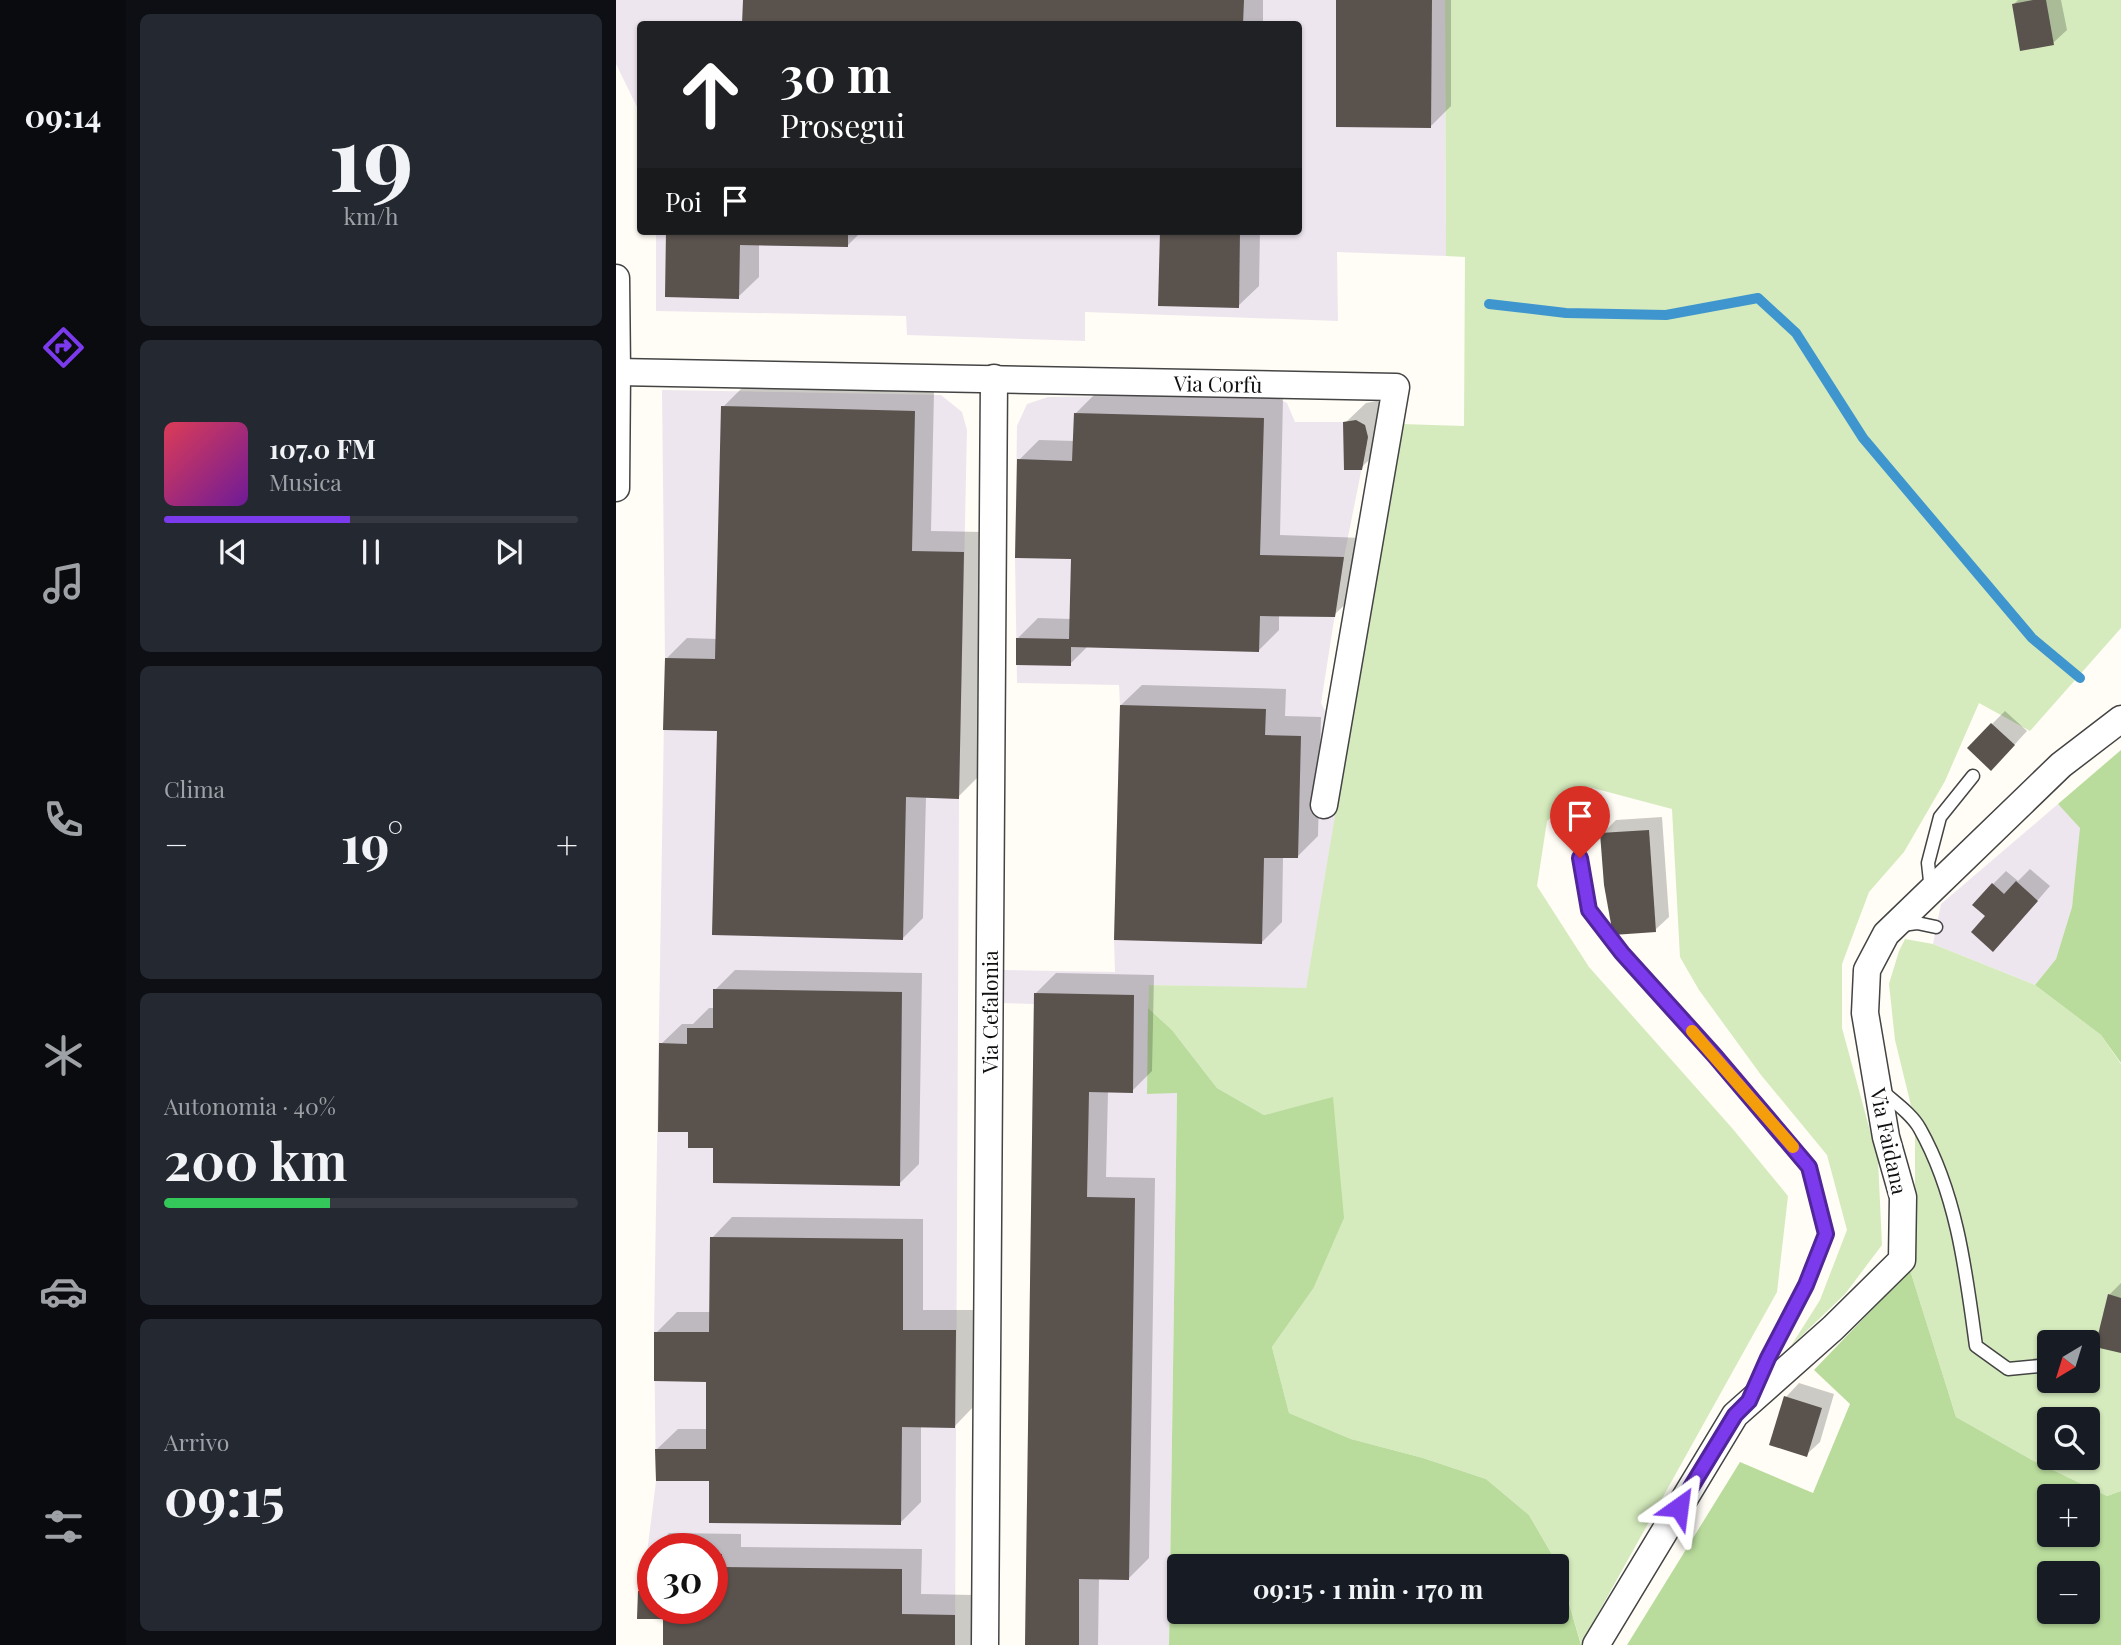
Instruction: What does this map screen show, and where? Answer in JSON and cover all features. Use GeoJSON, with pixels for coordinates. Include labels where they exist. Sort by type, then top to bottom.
{"type":"FeatureCollection","features":[{"type":"Feature","properties":{"kind":"street"},"geometry":{"type":"LineString","coordinates":[[616,278],[616,488]]}},
{"type":"Feature","properties":{"kind":"street","name":"Via Corfù"},"geometry":{"type":"LineString","coordinates":[[617,372],[1396,387],[1324,805]]}},
{"type":"Feature","properties":{"kind":"street","name":"Via Cefalonia"},"geometry":{"type":"LineString","coordinates":[[985,1645],[993,379]]}},
{"type":"Feature","properties":{"kind":"street","name":"Via Faidana"},"geometry":{"type":"LineString","coordinates":[[1596,1645],[1735,1415],[1833,1328],[1902,1260],[1903,1197],[1886,1137],[1865,1013],[1867,970],[1886,934],[2061,765],[2121,719]]}},
{"type":"Feature","properties":{"kind":"lane"},"geometry":{"type":"LineString","coordinates":[[1931,890],[1927,863],[1940,817],[1973,776]]}},
{"type":"Feature","properties":{"kind":"lane"},"geometry":{"type":"LineString","coordinates":[[1580,858],[1589,910],[1622,953],[1715,1056],[1809,1167],[1826,1234],[1806,1285],[1749,1401]]}},
{"type":"Feature","properties":{"kind":"lane"},"geometry":{"type":"LineString","coordinates":[[1894,926],[1917,923],[1936,927]]}},
{"type":"Feature","properties":{"kind":"lane"},"geometry":{"type":"LineString","coordinates":[[1877,1086],[1919,1127],[1945,1185],[1964,1256],[1976,1346],[2008,1369],[2037,1366]]}},
{"type":"Feature","properties":{"kind":"shaded area"},"geometry":{"type":"Polygon","coordinates":[[[616,0],[1445,0],[1446,256],[1337,252],[1338,321],[1085,312],[1085,341],[907,335],[906,316],[656,311],[656,235],[1302,235],[1302,21],[637,21],[637,107],[616,64],[616,0]]]}},
{"type":"Feature","properties":{"kind":"shaded area"},"geometry":{"type":"Polygon","coordinates":[[[662,390],[941,395],[962,412],[967,430],[959,799],[955,1645],[663,1645],[663,1624],[728,1624],[728,1533],[650,1533],[656,1481],[654,1332],[665,658],[662,390]]]}},
{"type":"Feature","properties":{"kind":"shaded area"},"geometry":{"type":"Polygon","coordinates":[[[1269,394],[1287,403],[1295,422],[1365,425],[1368,437],[1344,557],[1321,703],[1328,717],[1337,807],[1306,989],[1149,985],[1147,1094],[1177,1092],[1170,1554],[1167,1554],[1169,1645],[1025,1645],[1034,1004],[1000,1003],[1001,970],[1115,972],[1120,705],[1119,685],[1017,683],[1017,426],[1027,404],[1048,397],[1269,394]]]}},
{"type":"Feature","properties":{"kind":"shaded area"},"geometry":{"type":"Polygon","coordinates":[[[2058,804],[2081,827],[2072,907],[2056,959],[2035,985],[1933,944],[1941,904],[2058,804]]]}},
{"type":"Feature","properties":{"kind":"green space"},"geometry":{"type":"Polygon","coordinates":[[[1445,0],[2121,0],[2121,628],[2030,731],[1979,703],[1945,781],[1904,852],[1869,892],[1842,964],[1842,1028],[1878,1160],[1882,1245],[1845,1294],[1791,1346],[1820,1300],[1847,1230],[1827,1155],[1761,1075],[1699,990],[1680,957],[1672,809],[1589,787],[1547,821],[1537,886],[1589,967],[1732,1128],[1788,1196],[1777,1292],[1581,1644],[1569,1603],[1569,1554],[1552,1554],[1529,1515],[1486,1479],[1423,1458],[1351,1439],[1289,1413],[1272,1347],[1313,1289],[1333,1098],[1264,1115],[1217,1088],[1172,1030],[1148,1008],[1149,985],[1306,988],[1401,424],[1464,426],[1465,257],[1446,256],[1445,0]]]}},
{"type":"Feature","properties":{"kind":"green space"},"geometry":{"type":"Polygon","coordinates":[[[2121,750],[2121,1063],[2101,1035],[2035,985],[2056,959],[2072,907],[2080,828],[2058,804],[2121,750]]]}},
{"type":"Feature","properties":{"kind":"green space"},"geometry":{"type":"Polygon","coordinates":[[[1905,939],[1933,944],[2035,985],[2101,1035],[2121,1064],[2121,1491],[2107,1496],[2100,1493],[2100,1484],[2082,1484],[2053,1470],[2100,1470],[2100,1407],[2037,1407],[2037,1462],[1956,1417],[1910,1270],[1915,1249],[1915,1122],[1895,1040],[1889,984],[1905,939]]]}},
{"type":"Feature","properties":{"kind":"green space"},"geometry":{"type":"Polygon","coordinates":[[[1148,1008],[1172,1030],[1217,1088],[1264,1115],[1333,1097],[1344,1218],[1313,1289],[1272,1347],[1289,1413],[1351,1439],[1423,1458],[1486,1479],[1529,1515],[1552,1554],[1170,1554],[1177,1093],[1147,1094],[1148,1008]]]}},
{"type":"Feature","properties":{"kind":"green space"},"geometry":{"type":"Polygon","coordinates":[[[1910,1270],[1956,1417],[2037,1462],[2037,1470],[2053,1470],[2082,1484],[2037,1484],[2037,1547],[2100,1547],[2100,1493],[2107,1496],[2121,1491],[2121,1645],[1627,1645],[1740,1462],[1813,1493],[1850,1404],[1814,1370],[1910,1270]]]}},
{"type":"Feature","properties":{"kind":"green space"},"geometry":{"type":"Polygon","coordinates":[[[1569,1603],[1581,1645],[1169,1645],[1169,1624],[1569,1624],[1569,1603]]]}},
{"type":"Feature","properties":{"kind":"building"},"geometry":{"type":"Polygon","coordinates":[[[743,0],[1244,0],[1243,21],[742,21],[743,0]]]}},
{"type":"Feature","properties":{"kind":"building"},"geometry":{"type":"Polygon","coordinates":[[[1336,0],[1432,0],[1431,128],[1336,127],[1336,0]]]}},
{"type":"Feature","properties":{"kind":"building"},"geometry":{"type":"Polygon","coordinates":[[[2046,0],[2054,45],[2020,51],[2012,4],[2046,0]]]}},
{"type":"Feature","properties":{"kind":"building"},"geometry":{"type":"Polygon","coordinates":[[[666,235],[848,235],[848,247],[740,245],[739,299],[665,297],[666,235]]]}},
{"type":"Feature","properties":{"kind":"building"},"geometry":{"type":"Polygon","coordinates":[[[1160,235],[1240,235],[1239,308],[1158,306],[1160,235]]]}},
{"type":"Feature","properties":{"kind":"building"},"geometry":{"type":"Polygon","coordinates":[[[721,406],[915,411],[912,551],[964,552],[959,799],[906,797],[903,940],[712,935],[717,731],[663,730],[665,658],[715,659],[721,406]]]}},
{"type":"Feature","properties":{"kind":"building"},"geometry":{"type":"Polygon","coordinates":[[[1074,413],[1264,418],[1260,555],[1344,557],[1335,617],[1260,616],[1259,652],[1071,647],[1071,666],[1016,665],[1016,638],[1069,639],[1071,559],[1015,558],[1017,459],[1072,461],[1074,413]]]}},
{"type":"Feature","properties":{"kind":"building"},"geometry":{"type":"Polygon","coordinates":[[[1356,420],[1365,425],[1368,437],[1362,470],[1344,470],[1343,422],[1356,420]]]}},
{"type":"Feature","properties":{"kind":"building"},"geometry":{"type":"Polygon","coordinates":[[[1120,705],[1266,709],[1265,735],[1301,736],[1298,858],[1264,858],[1262,944],[1114,940],[1120,705]]]}},
{"type":"Feature","properties":{"kind":"building"},"geometry":{"type":"Polygon","coordinates":[[[1991,723],[2015,745],[1991,771],[1967,748],[1991,723]]]}},
{"type":"Feature","properties":{"kind":"building"},"geometry":{"type":"Polygon","coordinates":[[[1649,830],[1656,932],[1613,935],[1604,885],[1600,833],[1649,830]]]}},
{"type":"Feature","properties":{"kind":"building"},"geometry":{"type":"Polygon","coordinates":[[[2016,881],[2038,901],[1993,952],[1971,932],[1985,916],[1972,905],[1992,883],[2004,894],[2016,881]]]}},
{"type":"Feature","properties":{"kind":"building"},"geometry":{"type":"Polygon","coordinates":[[[713,989],[902,992],[900,1186],[713,1183],[713,1148],[688,1148],[688,1132],[658,1132],[659,1043],[687,1044],[687,1028],[713,1028],[713,989]]]}},
{"type":"Feature","properties":{"kind":"building"},"geometry":{"type":"Polygon","coordinates":[[[1034,993],[1134,995],[1133,1093],[1089,1092],[1087,1197],[1135,1198],[1129,1580],[1079,1579],[1079,1645],[1025,1645],[1034,993]]]}},
{"type":"Feature","properties":{"kind":"building"},"geometry":{"type":"Polygon","coordinates":[[[710,1237],[903,1239],[903,1330],[956,1330],[955,1428],[902,1427],[901,1525],[709,1523],[709,1481],[656,1481],[655,1449],[706,1449],[706,1382],[654,1381],[654,1332],[709,1332],[710,1237]]]}},
{"type":"Feature","properties":{"kind":"building"},"geometry":{"type":"Polygon","coordinates":[[[2108,1294],[2121,1298],[2121,1353],[2100,1348],[2099,1330],[2108,1294]]]}},
{"type":"Feature","properties":{"kind":"building"},"geometry":{"type":"Polygon","coordinates":[[[1784,1396],[1822,1408],[1807,1457],[1769,1445],[1784,1396]]]}},
{"type":"Feature","properties":{"kind":"building"},"geometry":{"type":"Polygon","coordinates":[[[728,1567],[902,1569],[902,1614],[955,1615],[955,1645],[663,1645],[663,1624],[728,1624],[728,1567]]]}},
{"type":"Feature","properties":{"kind":"waterway"},"geometry":{"type":"LineString","coordinates":[[1489,304],[1566,313],[1666,315],[1758,298],[1796,333],[1863,438],[2032,638],[2080,678]]}},
{"type":"Feature","properties":{"kind":"slow traffic"},"geometry":{"type":"LineString","coordinates":[[1692,1031],[1793,1147]]}},
{"type":"Feature","properties":{"kind":"route"},"geometry":{"type":"LineString","coordinates":[[1580,858],[1589,910],[1622,953],[1715,1056],[1809,1167],[1826,1234],[1806,1285],[1749,1401],[1735,1415],[1679,1507]]}}]}
